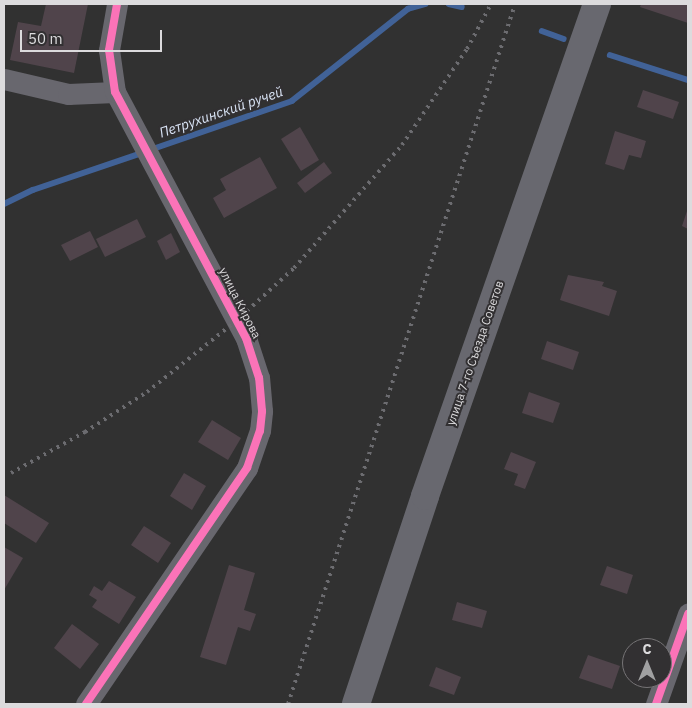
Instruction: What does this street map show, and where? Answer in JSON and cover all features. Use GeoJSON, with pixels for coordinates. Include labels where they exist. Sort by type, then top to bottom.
{"type":"FeatureCollection","features":[{"type":"Feature","properties":{"kind":"main road","name":"улица 7-го Съезда Советов"},"geometry":{"type":"LineString","coordinates":[[356,704],[425,496],[597,4]]}},
{"type":"Feature","properties":{"kind":"street","name":"улица Кирова"},"geometry":{"type":"LineString","coordinates":[[86,704],[247,468],[260,431],[262,411],[259,378],[247,340],[115,92],[109,50],[118,4]]}},
{"type":"Feature","properties":{"kind":"street"},"geometry":{"type":"LineString","coordinates":[[4,79],[68,94],[115,92]]}},
{"type":"Feature","properties":{"kind":"street"},"geometry":{"type":"LineString","coordinates":[[656,704],[688,614]]}},
{"type":"Feature","properties":{"kind":"building"},"geometry":{"type":"Polygon","coordinates":[[[46,4],[88,4],[74,73],[10,60],[18,22],[41,26],[46,4]]]}},
{"type":"Feature","properties":{"kind":"building"},"geometry":{"type":"Polygon","coordinates":[[[641,4],[688,4],[688,23],[640,7],[641,4]]]}},
{"type":"Feature","properties":{"kind":"building"},"geometry":{"type":"Polygon","coordinates":[[[643,90],[679,102],[673,119],[637,107],[643,90]]]}},
{"type":"Feature","properties":{"kind":"building"},"geometry":{"type":"Polygon","coordinates":[[[300,127],[319,160],[301,171],[281,139],[300,127]]]}},
{"type":"Feature","properties":{"kind":"building"},"geometry":{"type":"Polygon","coordinates":[[[615,131],[646,141],[641,158],[629,155],[624,170],[605,164],[615,131]]]}},
{"type":"Feature","properties":{"kind":"building"},"geometry":{"type":"Polygon","coordinates":[[[260,157],[277,188],[224,218],[213,198],[226,190],[220,179],[260,157]]]}},
{"type":"Feature","properties":{"kind":"building"},"geometry":{"type":"Polygon","coordinates":[[[324,162],[332,173],[305,193],[297,183],[324,162]]]}},
{"type":"Feature","properties":{"kind":"building"},"geometry":{"type":"Polygon","coordinates":[[[688,208],[688,229],[682,226],[688,208]]]}},
{"type":"Feature","properties":{"kind":"building"},"geometry":{"type":"Polygon","coordinates":[[[137,219],[146,237],[105,257],[96,239],[137,219]]]}},
{"type":"Feature","properties":{"kind":"building"},"geometry":{"type":"Polygon","coordinates":[[[90,231],[98,247],[70,261],[61,245],[90,231]]]}},
{"type":"Feature","properties":{"kind":"building"},"geometry":{"type":"Polygon","coordinates":[[[171,233],[180,252],[166,260],[157,241],[171,233]]]}},
{"type":"Feature","properties":{"kind":"building"},"geometry":{"type":"Polygon","coordinates":[[[568,275],[604,282],[602,286],[617,291],[609,316],[560,300],[568,275]]]}},
{"type":"Feature","properties":{"kind":"building"},"geometry":{"type":"Polygon","coordinates":[[[547,341],[579,352],[573,370],[541,359],[547,341]]]}},
{"type":"Feature","properties":{"kind":"building"},"geometry":{"type":"Polygon","coordinates":[[[529,392],[560,403],[553,423],[522,413],[529,392]]]}},
{"type":"Feature","properties":{"kind":"building"},"geometry":{"type":"Polygon","coordinates":[[[212,420],[241,438],[228,460],[198,442],[212,420]]]}},
{"type":"Feature","properties":{"kind":"building"},"geometry":{"type":"Polygon","coordinates":[[[511,452],[536,462],[525,489],[514,485],[518,474],[504,469],[511,452]]]}},
{"type":"Feature","properties":{"kind":"building"},"geometry":{"type":"Polygon","coordinates":[[[184,473],[206,486],[192,510],[170,496],[184,473]]]}},
{"type":"Feature","properties":{"kind":"building"},"geometry":{"type":"Polygon","coordinates":[[[4,495],[49,523],[36,543],[4,523],[4,495]]]}},
{"type":"Feature","properties":{"kind":"building"},"geometry":{"type":"Polygon","coordinates":[[[144,526],[171,543],[158,563],[131,545],[144,526]]]}},
{"type":"Feature","properties":{"kind":"building"},"geometry":{"type":"Polygon","coordinates":[[[4,547],[23,558],[4,590],[4,547]]]}},
{"type":"Feature","properties":{"kind":"building"},"geometry":{"type":"Polygon","coordinates":[[[229,565],[255,573],[244,610],[256,614],[250,631],[238,627],[226,665],[200,657],[229,565]]]}},
{"type":"Feature","properties":{"kind":"building"},"geometry":{"type":"Polygon","coordinates":[[[607,566],[633,575],[627,594],[600,585],[607,566]]]}},
{"type":"Feature","properties":{"kind":"building"},"geometry":{"type":"Polygon","coordinates":[[[109,581],[136,597],[119,624],[92,607],[97,600],[89,595],[94,586],[102,591],[109,581]]]}},
{"type":"Feature","properties":{"kind":"building"},"geometry":{"type":"Polygon","coordinates":[[[457,602],[487,611],[482,628],[452,620],[457,602]]]}},
{"type":"Feature","properties":{"kind":"building"},"geometry":{"type":"Polygon","coordinates":[[[72,624],[99,644],[80,669],[54,648],[72,624]]]}},
{"type":"Feature","properties":{"kind":"building"},"geometry":{"type":"Polygon","coordinates":[[[588,655],[620,666],[612,689],[579,678],[588,655]]]}},
{"type":"Feature","properties":{"kind":"building"},"geometry":{"type":"Polygon","coordinates":[[[436,667],[461,677],[454,695],[429,686],[436,667]]]}},
{"type":"Feature","properties":{"kind":"waterway","name":"Петрухинский ручей"},"geometry":{"type":"LineString","coordinates":[[150,150],[292,101],[408,9],[425,4]]}},
{"type":"Feature","properties":{"kind":"waterway","name":"Петрухинский ручей"},"geometry":{"type":"LineString","coordinates":[[449,4],[462,7]]}},
{"type":"Feature","properties":{"kind":"waterway","name":"Петрухинский ручей"},"geometry":{"type":"LineString","coordinates":[[542,31],[564,39]]}},
{"type":"Feature","properties":{"kind":"waterway","name":"Петрухинский ручей"},"geometry":{"type":"LineString","coordinates":[[610,55],[688,80]]}},
{"type":"Feature","properties":{"kind":"waterway","name":"Петрухинский ручей"},"geometry":{"type":"LineString","coordinates":[[4,204],[33,190],[142,153]]}},
{"type":"Feature","properties":{"kind":"railway"},"geometry":{"type":"LineString","coordinates":[[11,473],[85,432],[147,392],[236,321],[294,268],[402,145],[467,49],[491,4]]}},
{"type":"Feature","properties":{"kind":"railway"},"geometry":{"type":"LineString","coordinates":[[288,704],[515,4]]}},
{"type":"Feature","properties":{"kind":"cycle path"},"geometry":{"type":"LineString","coordinates":[[86,704],[247,468],[260,431],[262,411],[259,378],[247,340],[115,92],[109,50],[117,4]]}},
{"type":"Feature","properties":{"kind":"cycle path"},"geometry":{"type":"LineString","coordinates":[[656,704],[688,614]]}}]}
